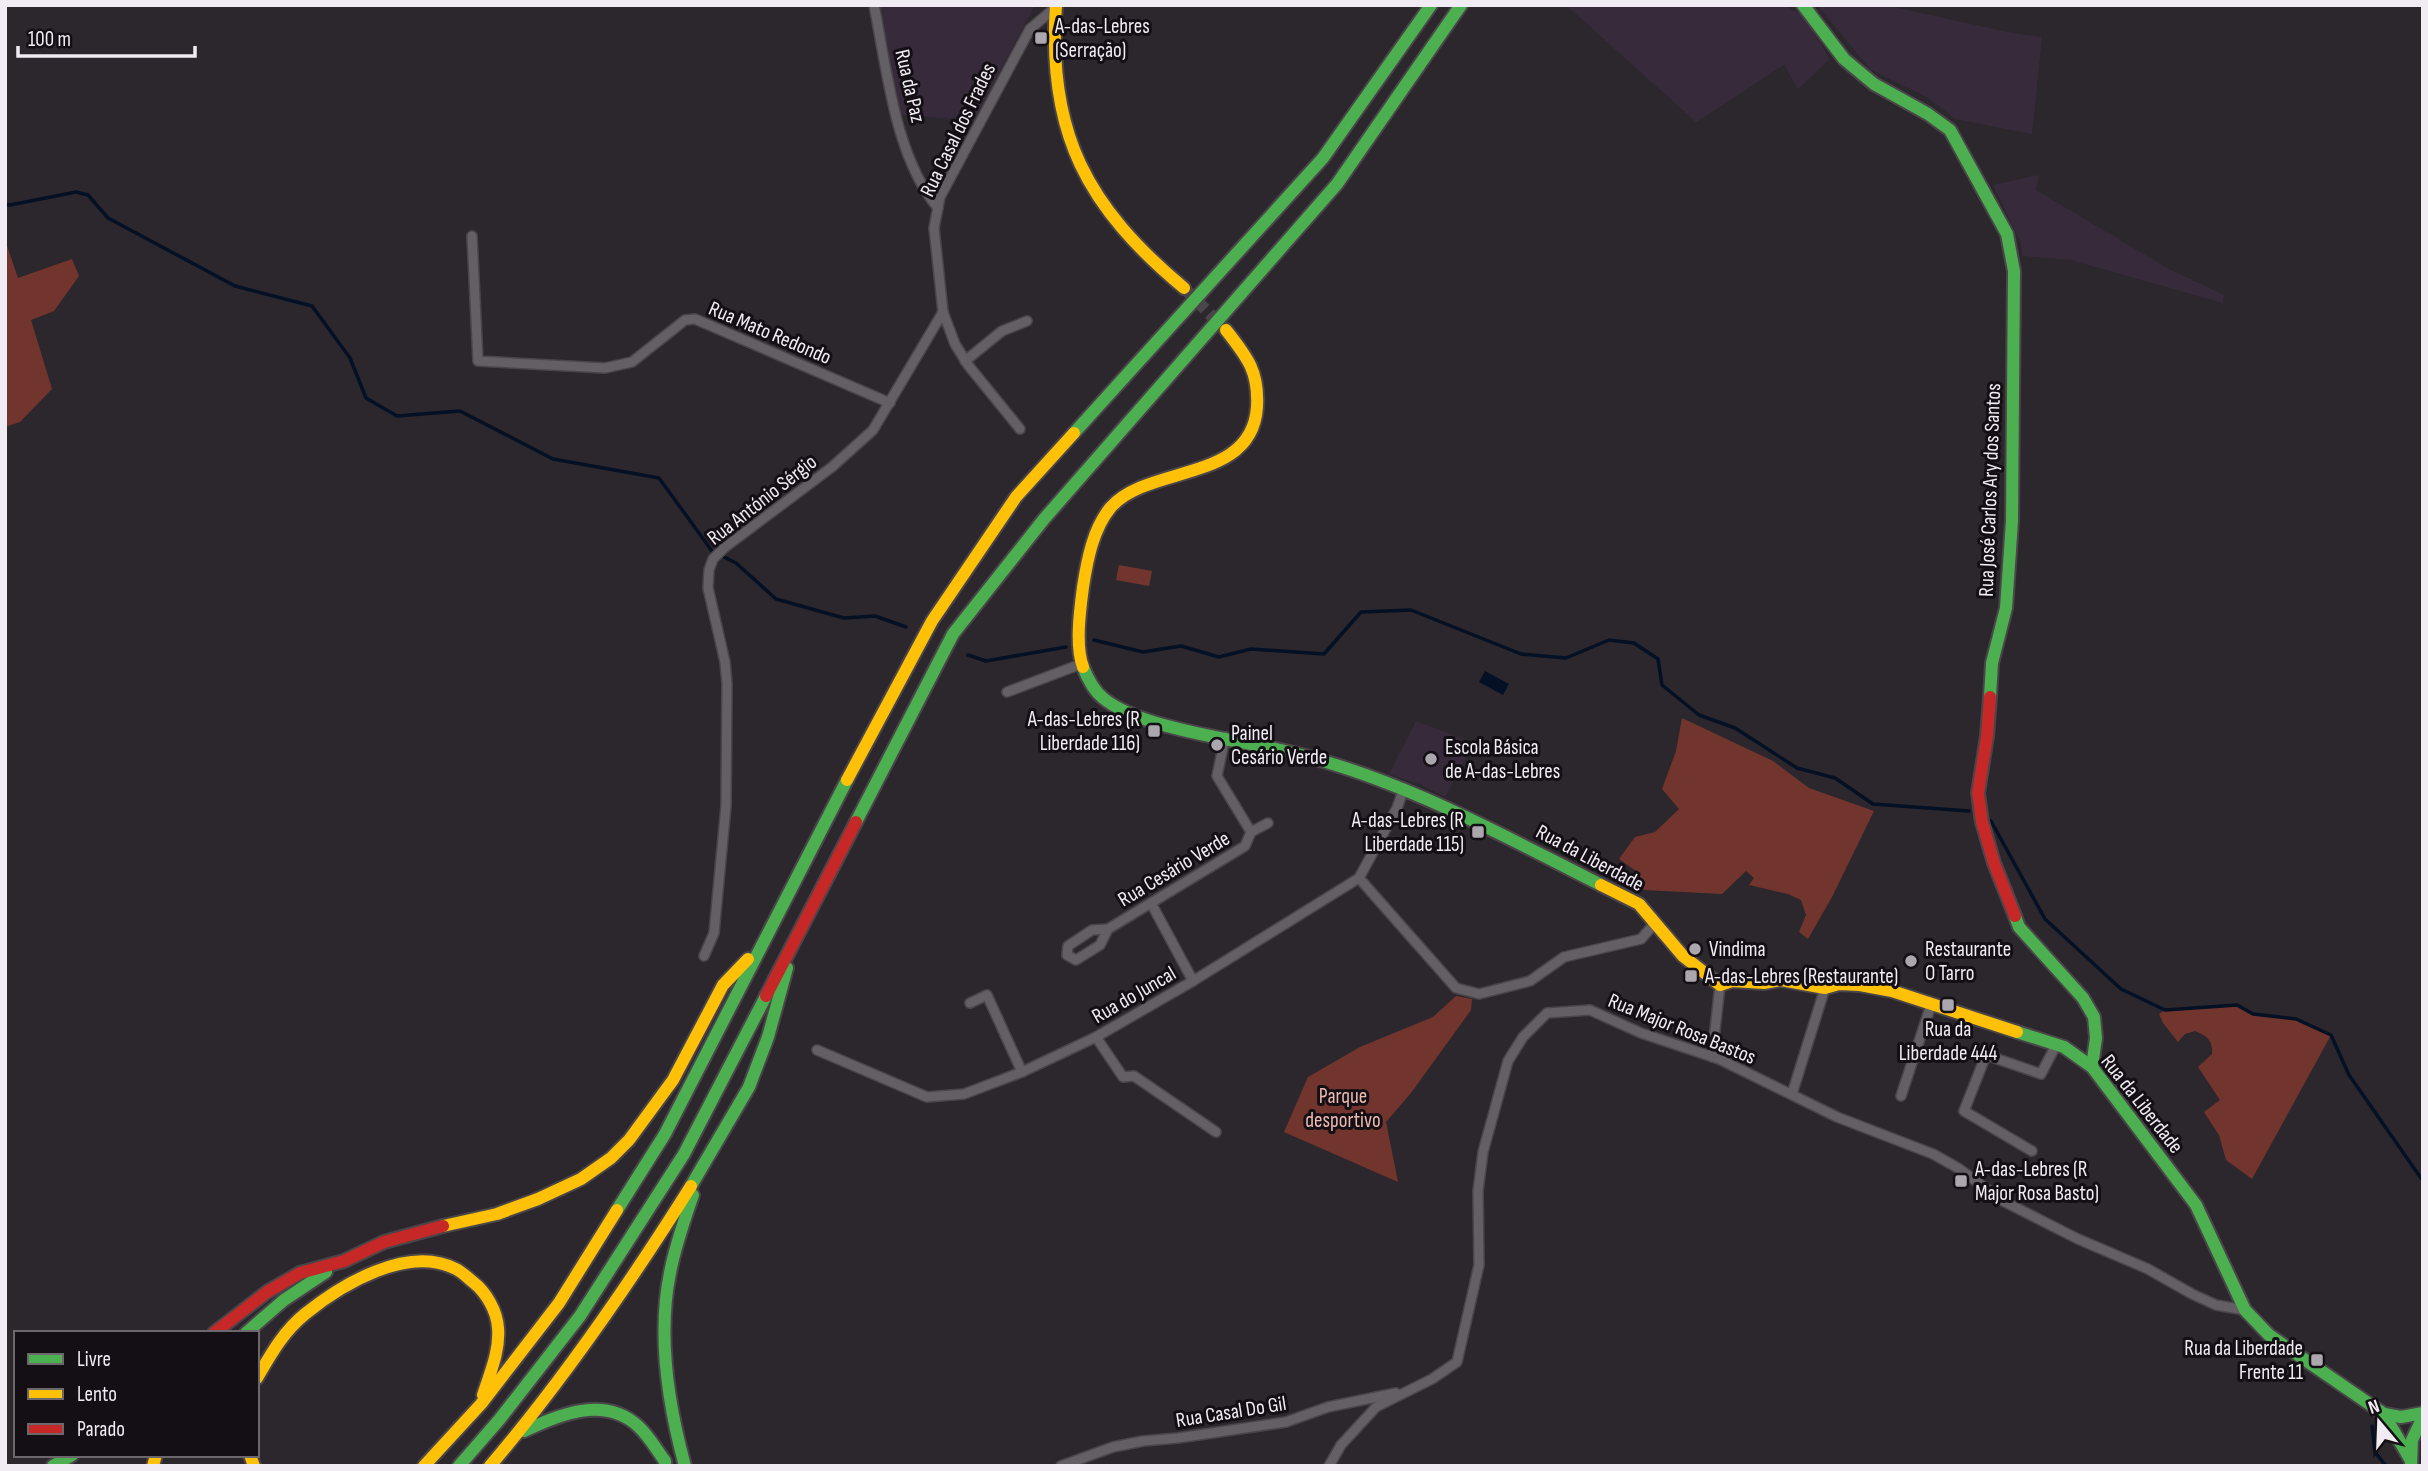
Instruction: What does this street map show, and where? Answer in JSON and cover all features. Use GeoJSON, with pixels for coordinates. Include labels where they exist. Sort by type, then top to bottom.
{"type":"FeatureCollection","features":[{"type":"Feature","properties":{"kind":"main road"},"geometry":{"type":"LineString","coordinates":[[424,1466],[481,1404],[559,1303],[664,1134],[932,621],[1016,497],[1323,158],[1431,5]]}},
{"type":"Feature","properties":{"kind":"main road"},"geometry":{"type":"LineString","coordinates":[[459,1466],[499,1420],[580,1316],[684,1154],[953,634],[1044,519],[1337,184],[1455,18],[1461,5]]}},
{"type":"Feature","properties":{"kind":"main road","name":"Rua José Carlos Ary dos Santos"},"geometry":{"type":"LineString","coordinates":[[1803,5],[1844,59],[1874,84],[1928,114],[1950,130],[2007,234],[2014,271],[2012,521],[2006,608],[1992,663],[1989,722],[1978,793],[1982,822],[1994,863],[2020,927],[2043,956],[2084,998],[2094,1017],[2096,1038],[2092,1066]]}},
{"type":"Feature","properties":{"kind":"main road"},"geometry":{"type":"LineString","coordinates":[[1056,6],[1055,71],[1062,118],[1076,156],[1105,209],[1184,288]]}},
{"type":"Feature","properties":{"kind":"main road"},"geometry":{"type":"LineString","coordinates":[[1081,664],[1080,608],[1087,561],[1101,522],[1112,506],[1136,490],[1220,461],[1242,443],[1256,418],[1258,389],[1249,359],[1226,330]]}},
{"type":"Feature","properties":{"kind":"main road","name":"Rua da Liberdade"},"geometry":{"type":"LineString","coordinates":[[1081,664],[1103,698],[1144,720],[1335,765],[1404,788],[1639,904],[1683,956],[1720,985],[1732,981],[1764,983],[1781,980],[1825,988],[1839,984],[1860,985],[1892,991],[2064,1047],[2092,1066],[2196,1205],[2245,1310],[2269,1335],[2384,1414],[2411,1462]]}},
{"type":"Feature","properties":{"kind":"main road"},"geometry":{"type":"LineString","coordinates":[[490,1466],[598,1330],[703,1167],[741,1102],[775,1020],[794,941]]}},
{"type":"Feature","properties":{"kind":"main road"},"geometry":{"type":"LineString","coordinates":[[248,1331],[284,1300],[344,1261],[384,1242],[497,1214],[538,1199],[581,1179],[611,1158],[629,1140],[673,1080],[723,985],[762,944]]}},
{"type":"Feature","properties":{"kind":"main road"},"geometry":{"type":"LineString","coordinates":[[685,1466],[669,1396],[666,1298],[681,1231],[703,1167]]}},
{"type":"Feature","properties":{"kind":"main road"},"geometry":{"type":"LineString","coordinates":[[217,1331],[267,1292],[300,1273],[344,1261]]}},
{"type":"Feature","properties":{"kind":"main road"},"geometry":{"type":"LineString","coordinates":[[259,1375],[284,1334],[320,1303],[362,1276],[406,1262],[443,1262],[471,1278],[489,1298],[498,1326],[496,1352],[481,1404]]}},
{"type":"Feature","properties":{"kind":"main road"},"geometry":{"type":"LineString","coordinates":[[518,1434],[558,1414],[604,1409],[633,1422],[665,1461],[665,1466]]}},
{"type":"Feature","properties":{"kind":"main road"},"geometry":{"type":"LineString","coordinates":[[2384,1414],[2401,1417],[2423,1415]]}},
{"type":"Feature","properties":{"kind":"main road"},"geometry":{"type":"LineString","coordinates":[[2411,1462],[2412,1437],[2423,1415]]}},
{"type":"Feature","properties":{"kind":"street","name":"Rua da Paz"},"geometry":{"type":"LineString","coordinates":[[874,5],[890,92],[913,168],[927,195],[938,208]]}},
{"type":"Feature","properties":{"kind":"street","name":"Rua Casal dos Frades"},"geometry":{"type":"LineString","coordinates":[[1020,429],[965,361],[955,344],[943,312],[934,228],[940,197],[1030,29],[1056,6]]}},
{"type":"Feature","properties":{"kind":"street","name":"Rua Mato Redondo"},"geometry":{"type":"LineString","coordinates":[[472,236],[478,361],[605,368],[632,362],[685,320],[695,319],[890,403]]}},
{"type":"Feature","properties":{"kind":"street","name":"Rua António Sérgio"},"geometry":{"type":"LineString","coordinates":[[704,956],[714,933],[726,806],[727,684],[725,662],[708,588],[713,559],[832,467],[873,430],[943,312]]}},
{"type":"Feature","properties":{"kind":"street"},"geometry":{"type":"LineString","coordinates":[[965,361],[1002,331],[1027,321]]}},
{"type":"Feature","properties":{"kind":"street"},"geometry":{"type":"LineString","coordinates":[[1007,692],[1081,664]]}},
{"type":"Feature","properties":{"kind":"street","name":"Rua Cesário Verde"},"geometry":{"type":"LineString","coordinates":[[1225,737],[1217,776],[1251,832]]}},
{"type":"Feature","properties":{"kind":"street","name":"Rua do Juncal"},"geometry":{"type":"LineString","coordinates":[[817,1050],[928,1097],[964,1094],[1022,1072],[1096,1037],[1193,981],[1359,878],[1397,808],[1404,788]]}},
{"type":"Feature","properties":{"kind":"street","name":"Rua Cesário Verde"},"geometry":{"type":"LineString","coordinates":[[1108,929],[1100,945],[1076,960],[1067,955],[1068,946],[1092,930],[1108,929],[1245,846],[1251,832],[1268,823]]}},
{"type":"Feature","properties":{"kind":"street"},"geometry":{"type":"LineString","coordinates":[[1359,878],[1457,988],[1479,994],[1530,981],[1564,957],[1641,939],[1655,923]]}},
{"type":"Feature","properties":{"kind":"street"},"geometry":{"type":"LineString","coordinates":[[1151,903],[1193,981]]}},
{"type":"Feature","properties":{"kind":"street"},"geometry":{"type":"LineString","coordinates":[[1712,1057],[1720,985]]}},
{"type":"Feature","properties":{"kind":"street"},"geometry":{"type":"LineString","coordinates":[[1792,1094],[1825,988]]}},
{"type":"Feature","properties":{"kind":"street"},"geometry":{"type":"LineString","coordinates":[[970,1003],[999,990]]}},
{"type":"Feature","properties":{"kind":"street"},"geometry":{"type":"LineString","coordinates":[[987,995],[1022,1072]]}},
{"type":"Feature","properties":{"kind":"street"},"geometry":{"type":"LineString","coordinates":[[1901,1096],[1931,1005]]}},
{"type":"Feature","properties":{"kind":"street","name":"Rua Major Rosa Bastos"},"geometry":{"type":"LineString","coordinates":[[1329,1466],[1342,1445],[1376,1407],[1432,1379],[1457,1362],[1479,1265],[1478,1191],[1483,1152],[1508,1061],[1523,1037],[1547,1013],[1590,1010],[1641,1033],[1712,1057],[1837,1118],[1933,1154],[1958,1168],[2003,1201],[2078,1239],[2148,1269],[2192,1294],[2216,1305],[2245,1310]]}},
{"type":"Feature","properties":{"kind":"street"},"geometry":{"type":"LineString","coordinates":[[1096,1037],[1123,1077],[1134,1076],[1216,1132]]}},
{"type":"Feature","properties":{"kind":"street"},"geometry":{"type":"LineString","coordinates":[[2032,1151],[1964,1111],[1986,1055],[2041,1074],[2056,1045]]}},
{"type":"Feature","properties":{"kind":"street","name":"Rua Casal Do Gil"},"geometry":{"type":"LineString","coordinates":[[1061,1466],[1113,1447],[1286,1422],[1340,1404],[1405,1392]]}},
{"type":"Feature","properties":{"kind":"shaded area"},"geometry":{"type":"Polygon","coordinates":[[[875,5],[1035,5],[974,120],[900,115],[875,5]]]}},
{"type":"Feature","properties":{"kind":"shaded area"},"geometry":{"type":"Polygon","coordinates":[[[1566,5],[1784,5],[1804,16],[1830,59],[1798,89],[1784,65],[1696,122],[1566,5]]]}},
{"type":"Feature","properties":{"kind":"shaded area"},"geometry":{"type":"Polygon","coordinates":[[[1817,5],[1884,5],[2042,37],[2032,134],[1955,119],[1927,97],[1871,70],[1817,5]]]}},
{"type":"Feature","properties":{"kind":"shaded area"},"geometry":{"type":"Polygon","coordinates":[[[2039,175],[2036,190],[2167,268],[2224,295],[2223,303],[2071,260],[2023,256],[2020,241],[1993,185],[2039,175]]]}},
{"type":"Feature","properties":{"kind":"shaded area","name":"Escola Básica de A-das-Lebres"},"geometry":{"type":"Polygon","coordinates":[[[1416,721],[1474,743],[1445,797],[1422,785],[1389,774],[1416,721]]]}},
{"type":"Feature","properties":{"kind":"green space"},"geometry":{"type":"Polygon","coordinates":[[[5,240],[18,278],[72,259],[79,276],[54,311],[31,320],[52,389],[20,422],[5,427],[5,240]]]}},
{"type":"Feature","properties":{"kind":"green space"},"geometry":{"type":"Polygon","coordinates":[[[1119,565],[1152,571],[1149,586],[1116,580],[1119,565]]]}},
{"type":"Feature","properties":{"kind":"green space"},"geometry":{"type":"Polygon","coordinates":[[[1682,718],[1773,761],[1809,788],[1874,811],[1808,939],[1799,932],[1806,915],[1801,900],[1788,894],[1749,885],[1754,878],[1746,871],[1722,894],[1644,890],[1636,871],[1619,859],[1635,837],[1655,832],[1679,809],[1662,789],[1676,751],[1682,718]]]}},
{"type":"Feature","properties":{"kind":"green space","name":"Parque desportivo"},"geometry":{"type":"Polygon","coordinates":[[[1456,996],[1472,999],[1471,1010],[1411,1093],[1386,1122],[1398,1182],[1284,1132],[1308,1077],[1360,1047],[1433,1017],[1456,996]]]}},
{"type":"Feature","properties":{"kind":"green space"},"geometry":{"type":"Polygon","coordinates":[[[2237,1005],[2253,1014],[2296,1019],[2331,1035],[2252,1179],[2226,1160],[2219,1135],[2204,1112],[2220,1100],[2198,1067],[2212,1054],[2210,1042],[2195,1031],[2185,1034],[2178,1042],[2159,1014],[2165,1010],[2237,1005]]]}},
{"type":"Feature","properties":{"kind":"water"},"geometry":{"type":"Polygon","coordinates":[[[1485,671],[1509,684],[1503,695],[1479,682],[1485,671]]]}},
{"type":"Feature","properties":{"kind":"waterway"},"geometry":{"type":"LineString","coordinates":[[5,204],[76,192],[88,195],[108,218],[235,286],[312,306],[350,358],[366,398],[397,416],[460,411],[553,459],[659,478],[712,551]]}},
{"type":"Feature","properties":{"kind":"waterway"},"geometry":{"type":"LineString","coordinates":[[722,556],[736,563],[776,599],[844,618],[875,616],[906,627]]}},
{"type":"Feature","properties":{"kind":"waterway"},"geometry":{"type":"LineString","coordinates":[[1094,640],[1143,652],[1181,646],[1219,657],[1251,649],[1324,654],[1361,612],[1411,610],[1521,654],[1566,658],[1609,640],[1634,643],[1658,659],[1662,685],[1699,715],[1735,728],[1797,768],[1835,778],[1873,804],[1969,811]]}},
{"type":"Feature","properties":{"kind":"waterway"},"geometry":{"type":"LineString","coordinates":[[968,655],[986,661],[1066,647]]}},
{"type":"Feature","properties":{"kind":"waterway"},"geometry":{"type":"LineString","coordinates":[[1991,821],[2045,919],[2121,989],[2165,1010],[2237,1005],[2253,1014],[2296,1019],[2331,1035],[2349,1075],[2423,1181]]}},
{"type":"Feature","properties":{"kind":"waterway"},"geometry":{"type":"LineString","coordinates":[[2372,1426],[2375,1452],[2386,1466]]}},
{"type":"Feature","properties":{"kind":"tunnel"},"geometry":{"type":"LineString","coordinates":[[1184,288],[1221,325]]}},
{"type":"Feature","properties":{"kind":"traffic: fast"},"geometry":{"type":"LineString","coordinates":[[1074,433],[1323,158],[1431,5]]}},
{"type":"Feature","properties":{"kind":"traffic: fast"},"geometry":{"type":"LineString","coordinates":[[856,822],[953,634],[1044,519],[1337,184],[1461,5]]}},
{"type":"Feature","properties":{"kind":"traffic: fast"},"geometry":{"type":"LineString","coordinates":[[1803,5],[1844,59],[1874,84],[1928,114],[1950,130],[2007,234],[2014,271],[2012,521],[2006,608],[1992,663],[1990,697]]}},
{"type":"Feature","properties":{"kind":"traffic: fast"},"geometry":{"type":"LineString","coordinates":[[1083,667],[1094,688],[1103,698],[1140,717],[1190,732],[1285,751],[1368,776],[1447,808],[1601,885]]}},
{"type":"Feature","properties":{"kind":"traffic: fast"},"geometry":{"type":"LineString","coordinates":[[617,1210],[665,1134],[847,780]]}},
{"type":"Feature","properties":{"kind":"traffic: fast"},"geometry":{"type":"LineString","coordinates":[[2015,916],[2019,927],[2083,998],[2094,1017],[2096,1038],[2092,1067]]}},
{"type":"Feature","properties":{"kind":"traffic: fast"},"geometry":{"type":"LineString","coordinates":[[691,1186],[749,1087],[768,1037],[787,968]]}},
{"type":"Feature","properties":{"kind":"traffic: fast"},"geometry":{"type":"LineString","coordinates":[[459,1466],[499,1420],[580,1316],[684,1154],[766,996]]}},
{"type":"Feature","properties":{"kind":"traffic: fast"},"geometry":{"type":"LineString","coordinates":[[2017,1032],[2064,1047],[2092,1067],[2196,1205],[2245,1310],[2269,1335],[2384,1414],[2410,1459]]}},
{"type":"Feature","properties":{"kind":"traffic: fast"},"geometry":{"type":"LineString","coordinates":[[685,1466],[669,1394],[664,1321],[672,1263],[693,1195]]}},
{"type":"Feature","properties":{"kind":"traffic: fast"},"geometry":{"type":"LineString","coordinates":[[248,1331],[284,1300],[326,1272]]}},
{"type":"Feature","properties":{"kind":"traffic: fast"},"geometry":{"type":"LineString","coordinates":[[524,1431],[566,1414],[611,1411],[625,1417],[642,1430],[665,1461],[665,1466]]}},
{"type":"Feature","properties":{"kind":"traffic: fast"},"geometry":{"type":"LineString","coordinates":[[2384,1414],[2401,1417],[2423,1413]]}},
{"type":"Feature","properties":{"kind":"traffic: fast"},"geometry":{"type":"LineString","coordinates":[[2411,1466],[2412,1440],[2423,1417]]}},
{"type":"Feature","properties":{"kind":"traffic: fast"},"geometry":{"type":"LineString","coordinates":[[53,1466],[69,1457]]}},
{"type":"Feature","properties":{"kind":"traffic: slow"},"geometry":{"type":"LineString","coordinates":[[1056,5],[1055,51],[1059,92],[1067,129],[1080,164],[1098,197],[1122,228],[1184,288]]}},
{"type":"Feature","properties":{"kind":"traffic: slow"},"geometry":{"type":"LineString","coordinates":[[1083,667],[1079,639],[1083,587],[1092,545],[1105,515],[1128,493],[1219,461],[1238,449],[1251,431],[1257,407],[1254,374],[1246,357],[1226,330]]}},
{"type":"Feature","properties":{"kind":"traffic: slow"},"geometry":{"type":"LineString","coordinates":[[847,780],[932,621],[1016,497],[1074,433]]}},
{"type":"Feature","properties":{"kind":"traffic: slow"},"geometry":{"type":"LineString","coordinates":[[1601,885],[1639,904],[1683,956],[1720,985],[1732,981],[1764,983],[1781,980],[1825,988],[1839,984],[1860,985],[1892,991],[2017,1032]]}},
{"type":"Feature","properties":{"kind":"traffic: slow"},"geometry":{"type":"LineString","coordinates":[[443,1226],[497,1214],[538,1199],[581,1179],[611,1158],[629,1140],[673,1080],[723,985],[748,959]]}},
{"type":"Feature","properties":{"kind":"traffic: slow"},"geometry":{"type":"LineString","coordinates":[[490,1466],[596,1329],[691,1186]]}},
{"type":"Feature","properties":{"kind":"traffic: slow"},"geometry":{"type":"LineString","coordinates":[[424,1466],[481,1404],[559,1303],[617,1210]]}},
{"type":"Feature","properties":{"kind":"traffic: slow"},"geometry":{"type":"LineString","coordinates":[[259,1375],[290,1328],[320,1303],[356,1280],[376,1271],[417,1261],[437,1263],[458,1270],[478,1286],[490,1302],[498,1328],[497,1345],[483,1395]]}},
{"type":"Feature","properties":{"kind":"traffic: slow"},"geometry":{"type":"LineString","coordinates":[[153,1466],[155,1457]]}},
{"type":"Feature","properties":{"kind":"traffic: slow"},"geometry":{"type":"LineString","coordinates":[[251,1457],[254,1466]]}},
{"type":"Feature","properties":{"kind":"traffic: jam"},"geometry":{"type":"LineString","coordinates":[[1990,697],[1978,793],[1982,822],[1994,863],[2015,916]]}},
{"type":"Feature","properties":{"kind":"traffic: jam"},"geometry":{"type":"LineString","coordinates":[[766,996],[856,822]]}},
{"type":"Feature","properties":{"kind":"traffic: jam"},"geometry":{"type":"LineString","coordinates":[[217,1331],[267,1292],[300,1273],[344,1261],[384,1242],[443,1226]]}},
{"type":"Feature","properties":{"kind":"place","name":"A-das-Lebres (Serração)"},"geometry":{"type":"Point","coordinates":[1041,38]}},
{"type":"Feature","properties":{"kind":"place","name":"A-das-Lebres (R Liberdade 116)"},"geometry":{"type":"Point","coordinates":[1154,731]}},
{"type":"Feature","properties":{"kind":"place","name":"Painel Cesário Verde"},"geometry":{"type":"Point","coordinates":[1217,745]}},
{"type":"Feature","properties":{"kind":"place","name":"Escola Básica de A-das-Lebres"},"geometry":{"type":"Point","coordinates":[1431,759]}},
{"type":"Feature","properties":{"kind":"place","name":"A-das-Lebres (R Liberdade 115)"},"geometry":{"type":"Point","coordinates":[1478,832]}},
{"type":"Feature","properties":{"kind":"place","name":"Vindima"},"geometry":{"type":"Point","coordinates":[1695,949]}},
{"type":"Feature","properties":{"kind":"place","name":"Restaurante O Tarro"},"geometry":{"type":"Point","coordinates":[1911,961]}},
{"type":"Feature","properties":{"kind":"place","name":"A-das-Lebres (Restaurante)"},"geometry":{"type":"Point","coordinates":[1691,976]}},
{"type":"Feature","properties":{"kind":"place","name":"Rua da Liberdade 444"},"geometry":{"type":"Point","coordinates":[1948,1005]}},
{"type":"Feature","properties":{"kind":"place","name":"A-das-Lebres (R Major Rosa Basto)"},"geometry":{"type":"Point","coordinates":[1961,1181]}},
{"type":"Feature","properties":{"kind":"place","name":"Rua da Liberdade Frente 11"},"geometry":{"type":"Point","coordinates":[2317,1360]}}]}
